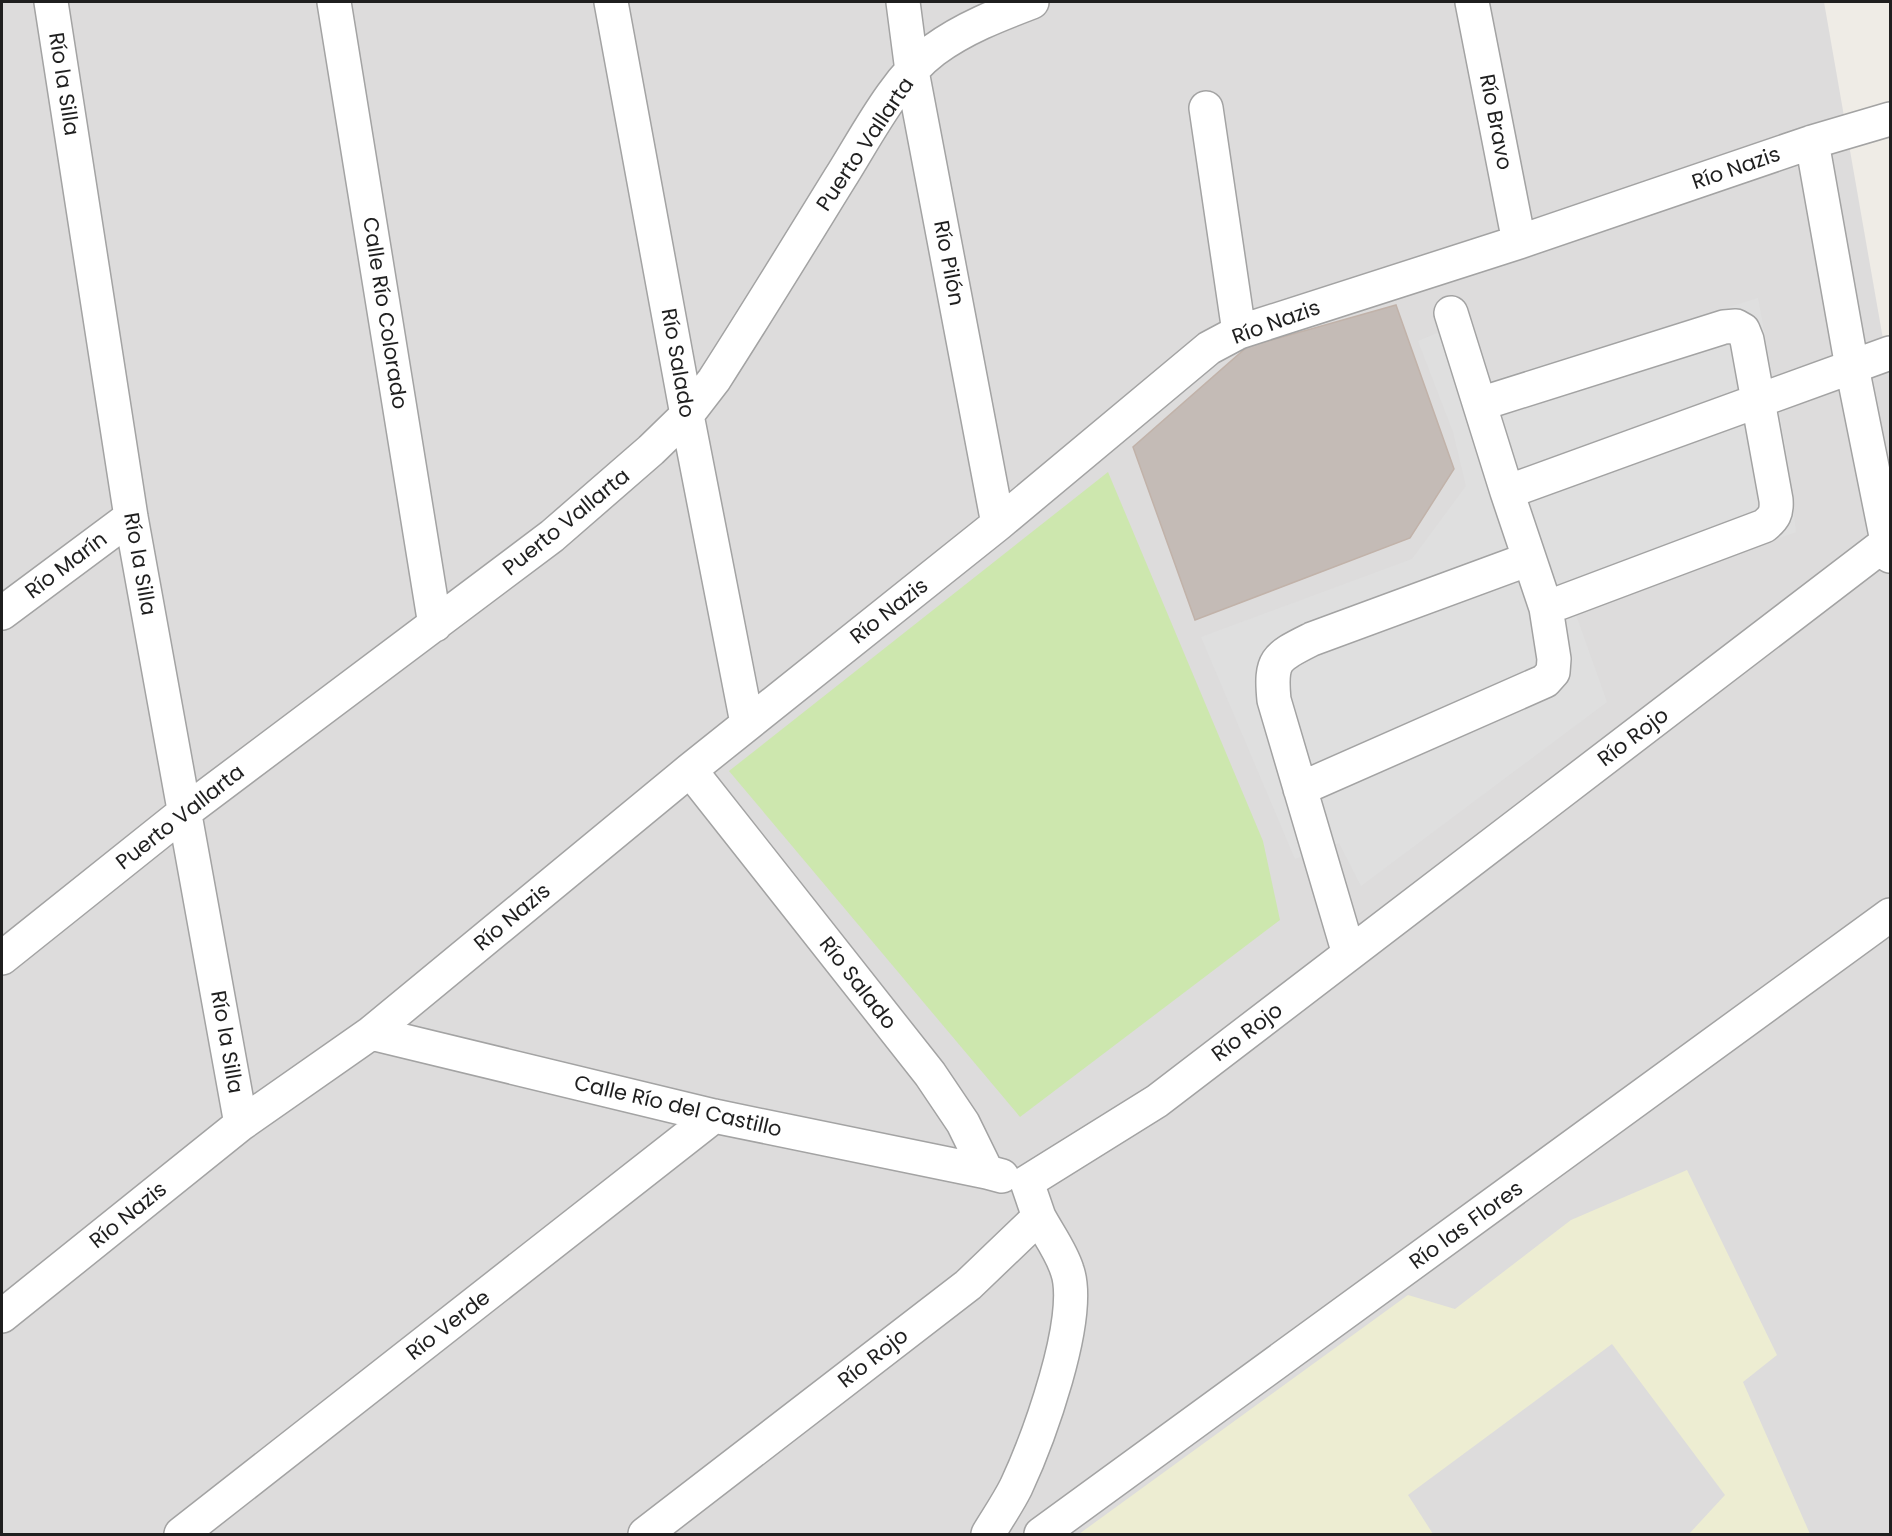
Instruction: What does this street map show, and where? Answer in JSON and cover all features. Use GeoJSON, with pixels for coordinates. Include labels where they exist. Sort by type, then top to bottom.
{"type":"FeatureCollection","features":[{"type":"Feature","properties":{"kind":"street","name":"Río la Silla"},"geometry":{"type":"LineString","coordinates":[[51,2],[131,517],[241,1124]]}},
{"type":"Feature","properties":{"kind":"street","name":"Calle Río Colorado"},"geometry":{"type":"LineString","coordinates":[[334,2],[435,625]]}},
{"type":"Feature","properties":{"kind":"street","name":"Río Salado"},"geometry":{"type":"LineString","coordinates":[[611,2],[687,415],[747,723]]}},
{"type":"Feature","properties":{"kind":"street","name":"Río Pilón"},"geometry":{"type":"LineString","coordinates":[[903,2],[912,71],[998,525]]}},
{"type":"Feature","properties":{"kind":"street","name":"Puerto Vallarta"},"geometry":{"type":"LineString","coordinates":[[2,958],[186,811],[552,536],[605,492],[687,415],[714,380],[873,124],[912,71],[933,51],[961,32],[1032,2]]}},
{"type":"Feature","properties":{"kind":"street","name":"Río Bravo"},"geometry":{"type":"LineString","coordinates":[[1472,2],[1519,242]]}},
{"type":"Feature","properties":{"kind":"street"},"geometry":{"type":"LineString","coordinates":[[1206,108],[1239,332]]}},
{"type":"Feature","properties":{"kind":"street","name":"Río Nazis"},"geometry":{"type":"LineString","coordinates":[[2,1316],[241,1124],[371,1033],[747,723],[998,525],[1209,348],[1239,332],[1519,242],[1812,142],[1890,119]]}},
{"type":"Feature","properties":{"kind":"street"},"geometry":{"type":"LineString","coordinates":[[1812,142],[1852,367],[1890,546]]}},
{"type":"Feature","properties":{"kind":"street"},"geometry":{"type":"LineString","coordinates":[[1300,789],[1545,681],[1553,672],[1554,659],[1546,608],[1451,313]]}},
{"type":"Feature","properties":{"kind":"street"},"geometry":{"type":"LineString","coordinates":[[1479,404],[1724,327],[1736,326],[1743,330],[1747,340],[1776,500],[1777,511],[1773,519],[1764,526],[1546,608]]}},
{"type":"Feature","properties":{"kind":"street"},"geometry":{"type":"LineString","coordinates":[[1507,492],[1890,353]]}},
{"type":"Feature","properties":{"kind":"street","name":"Río Marín"},"geometry":{"type":"LineString","coordinates":[[2,614],[131,517]]}},
{"type":"Feature","properties":{"kind":"street","name":"Río Rojo"},"geometry":{"type":"LineString","coordinates":[[1027,1182],[1157,1101],[1890,546]]}},
{"type":"Feature","properties":{"kind":"street"},"geometry":{"type":"LineString","coordinates":[[1349,954],[1274,700],[1272,677],[1276,662],[1287,651],[1312,639],[1529,559]]}},
{"type":"Feature","properties":{"kind":"street","name":"Río Salado"},"geometry":{"type":"LineString","coordinates":[[690,770],[930,1074],[963,1123],[987,1172]]}},
{"type":"Feature","properties":{"kind":"street","name":"Río las Flores"},"geometry":{"type":"LineString","coordinates":[[1041,1534],[1890,915]]}},
{"type":"Feature","properties":{"kind":"street","name":"Calle Río del Castillo"},"geometry":{"type":"LineString","coordinates":[[371,1033],[714,1116],[987,1172]]}},
{"type":"Feature","properties":{"kind":"street","name":"Río Verde"},"geometry":{"type":"LineString","coordinates":[[181,1534],[714,1116]]}},
{"type":"Feature","properties":{"kind":"street"},"geometry":{"type":"LineString","coordinates":[[987,1172],[1027,1182],[1039,1216],[1068,1270],[1070,1312],[1063,1351],[1033,1448],[1015,1488],[988,1534]]}},
{"type":"Feature","properties":{"kind":"street","name":"Río Rojo"},"geometry":{"type":"LineString","coordinates":[[645,1534],[968,1285],[1039,1216]]}},
{"type":"Feature","properties":{"kind":"shaded area"},"geometry":{"type":"Polygon","coordinates":[[[2,2],[1824,2],[1890,379],[1890,1534],[2,1534],[2,2]]]}},
{"type":"Feature","properties":{"kind":"shaded area"},"geometry":{"type":"Polygon","coordinates":[[[1758,298],[1787,454],[1796,532],[1575,612],[1607,702],[1361,886],[1339,843],[1295,859],[1201,637],[1412,559],[1466,486],[1453,432],[1418,341],[1466,321],[1490,381],[1758,298]]]}},
{"type":"Feature","properties":{"kind":"green space"},"geometry":{"type":"Polygon","coordinates":[[[1108,472],[1263,841],[1280,920],[1020,1117],[729,771],[1108,472]]]}},
{"type":"Feature","properties":{"kind":"green space"},"geometry":{"type":"Polygon","coordinates":[[[1687,1170],[1777,1355],[1743,1382],[1810,1534],[1689,1534],[1725,1495],[1612,1344],[1408,1495],[1433,1534],[1079,1534],[1408,1295],[1455,1309],[1571,1220],[1687,1170]]]}},
{"type":"Feature","properties":{"kind":"building"},"geometry":{"type":"Polygon","coordinates":[[[1396,305],[1454,469],[1410,538],[1195,620],[1133,447],[1247,347],[1396,305]]]}}]}
